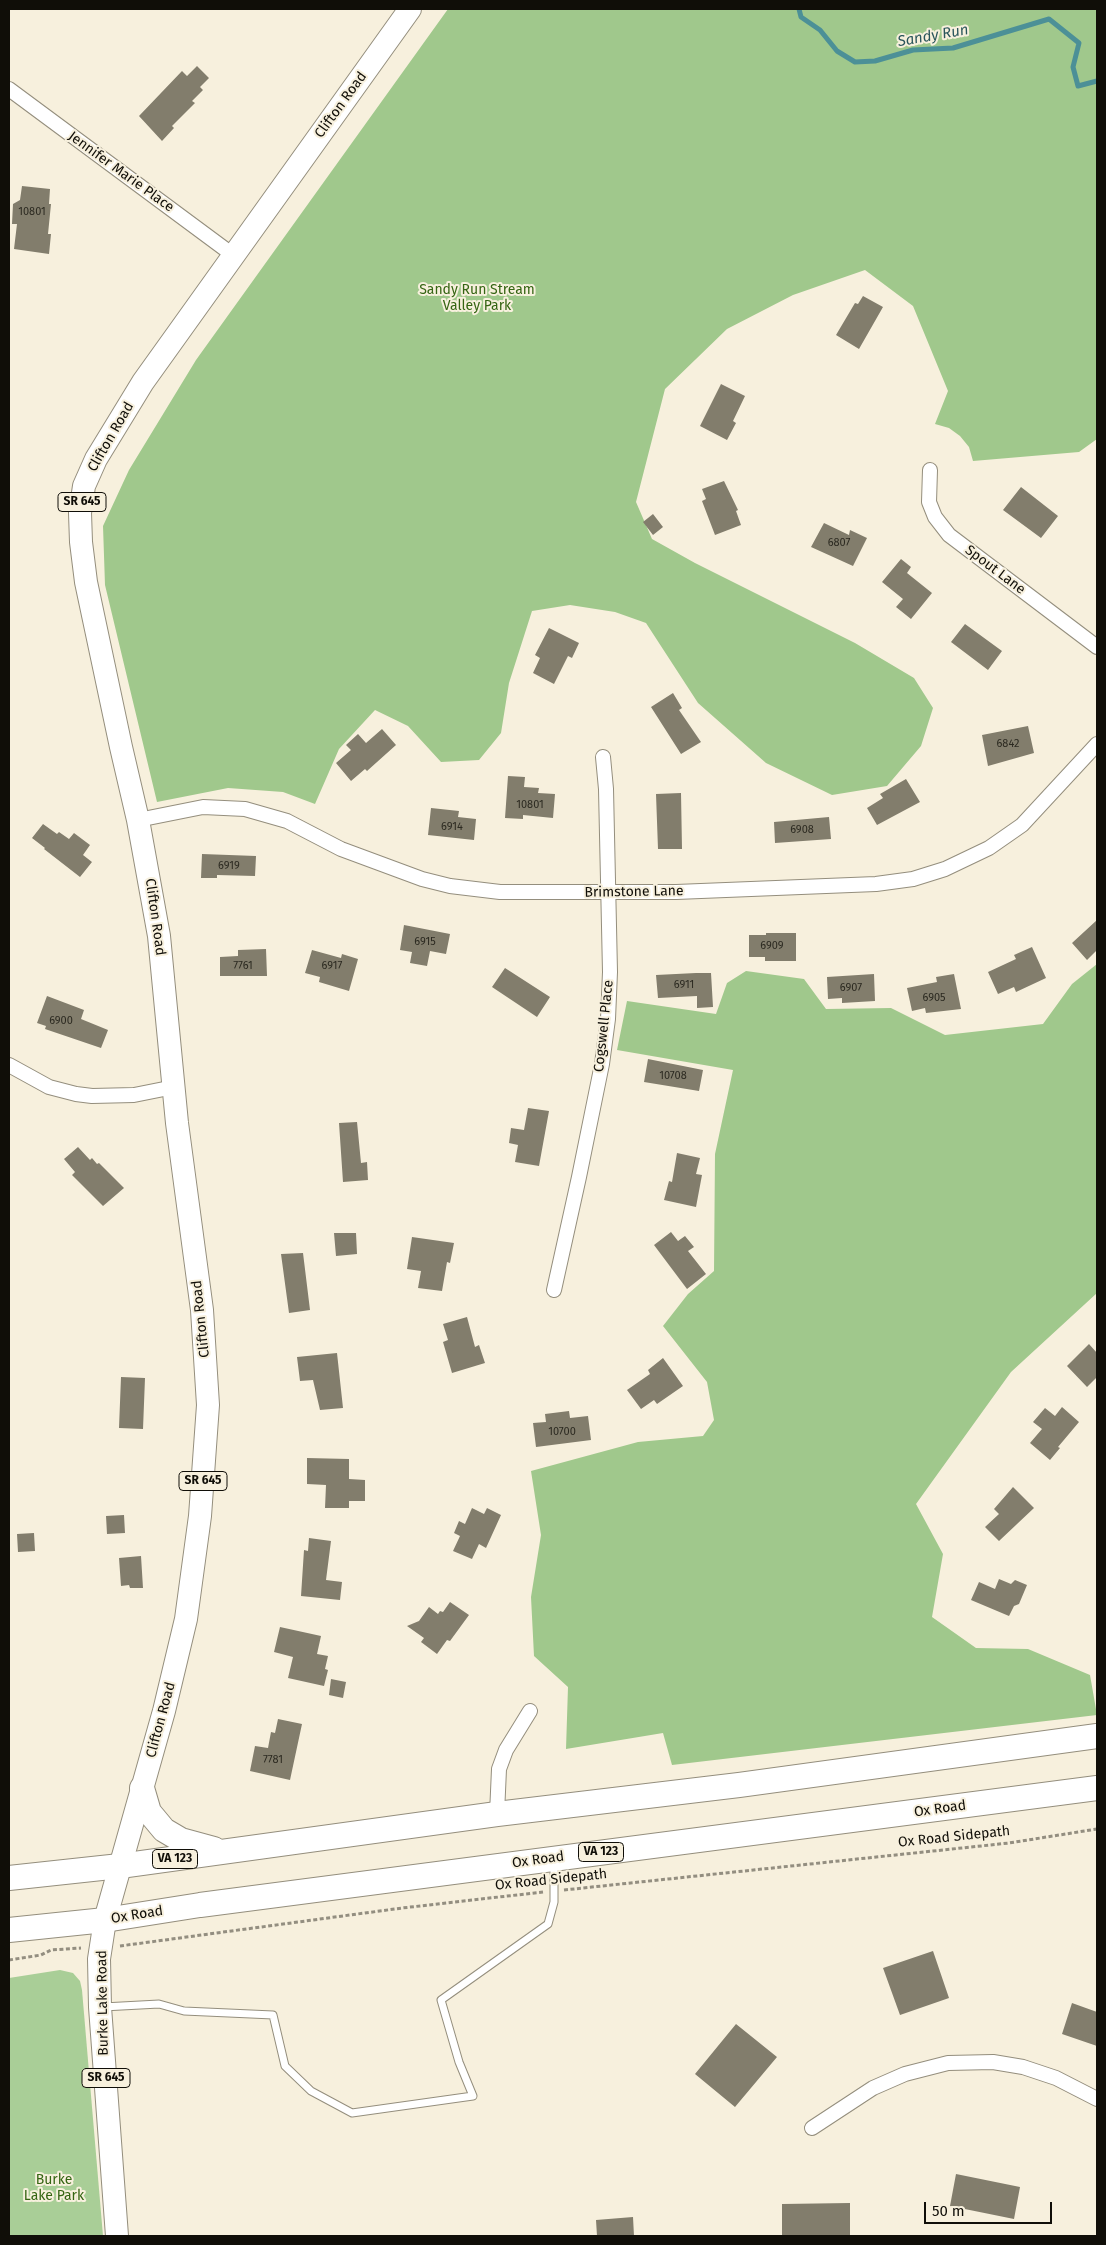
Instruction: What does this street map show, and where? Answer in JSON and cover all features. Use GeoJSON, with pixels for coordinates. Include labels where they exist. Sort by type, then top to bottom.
{"type":"FeatureCollection","features":[{"type":"Feature","properties":{"kind":"highway","name":"VA 123"},"geometry":{"type":"LineString","coordinates":[[9,1878],[231,1852],[497,1814],[739,1785],[1097,1736]]}},
{"type":"Feature","properties":{"kind":"highway"},"geometry":{"type":"LineString","coordinates":[[142,1788],[149,1812],[164,1830],[193,1844],[231,1852]]}},
{"type":"Feature","properties":{"kind":"highway","name":"Ox Road"},"geometry":{"type":"LineString","coordinates":[[9,1930],[105,1920],[200,1905],[1097,1788]]}},
{"type":"Feature","properties":{"kind":"main road","name":"Clifton Road"},"geometry":{"type":"LineString","coordinates":[[105,1920],[164,1711],[186,1619],[200,1516],[208,1405],[205,1346],[174,1087],[159,936],[138,820],[86,582],[81,542],[81,506],[84,486],[96,459],[114,427],[143,382],[410,9]]}},
{"type":"Feature","properties":{"kind":"main road","name":"Burke Lake Road"},"geometry":{"type":"LineString","coordinates":[[105,1920],[99,1959],[100,2007],[117,2236]]}},
{"type":"Feature","properties":{"kind":"street","name":"Jennifer Marie Place"},"geometry":{"type":"LineString","coordinates":[[9,90],[233,255]]}},
{"type":"Feature","properties":{"kind":"street","name":"Spout Lane"},"geometry":{"type":"LineString","coordinates":[[930,470],[929,502],[935,517],[949,535],[1097,647]]}},
{"type":"Feature","properties":{"kind":"street","name":"Brimstone Lane"},"geometry":{"type":"LineString","coordinates":[[138,820],[203,807],[245,809],[287,821],[372,862],[450,886],[500,892],[607,892],[876,884],[913,879],[945,869],[989,848],[1022,825],[1097,744]]}},
{"type":"Feature","properties":{"kind":"street","name":"Cogswell Place"},"geometry":{"type":"LineString","coordinates":[[554,1290],[587,1139],[608,1019],[610,972],[606,789],[603,756]]}},
{"type":"Feature","properties":{"kind":"street"},"geometry":{"type":"LineString","coordinates":[[9,1064],[49,1087],[92,1096],[134,1095],[174,1087]]}},
{"type":"Feature","properties":{"kind":"street"},"geometry":{"type":"LineString","coordinates":[[497,1814],[499,1769],[506,1750],[530,1711]]}},
{"type":"Feature","properties":{"kind":"street"},"geometry":{"type":"LineString","coordinates":[[812,2128],[873,2088],[905,2074],[948,2063],[993,2062],[1022,2067],[1056,2078],[1097,2099]]}},
{"type":"Feature","properties":{"kind":"lane"},"geometry":{"type":"LineString","coordinates":[[100,2007],[159,2004],[184,2011],[272,2016],[285,2066],[311,2091],[352,2113],[473,2096],[459,2062],[441,2000],[548,1924],[554,1902],[554,1858]]}},
{"type":"Feature","properties":{"kind":"path","name":"Ox Road Sidepath"},"geometry":{"type":"LineString","coordinates":[[9,1960],[41,1955],[52,1950],[129,1946],[374,1912],[1009,1843],[1097,1829]]}},
{"type":"Feature","properties":{"kind":"green space","name":"Sandy Run Stream Valley Park"},"geometry":{"type":"Polygon","coordinates":[[[448,9],[1097,9],[1097,439],[1079,452],[973,461],[969,447],[960,436],[949,428],[935,424],[948,391],[913,306],[865,270],[793,295],[727,329],[665,389],[636,502],[652,539],[695,563],[855,643],[914,678],[933,708],[921,746],[887,786],[832,795],[766,763],[698,703],[646,623],[615,612],[570,605],[532,611],[509,683],[501,733],[479,760],[441,762],[408,726],[375,710],[339,749],[315,804],[283,792],[228,788],[157,802],[105,585],[103,526],[129,470],[196,360],[448,9]]]}},
{"type":"Feature","properties":{"kind":"green space"},"geometry":{"type":"Polygon","coordinates":[[[1097,964],[1097,1293],[1011,1372],[916,1504],[943,1554],[932,1617],[976,1648],[1028,1649],[1090,1675],[1097,1715],[672,1765],[663,1733],[566,1749],[568,1687],[534,1656],[531,1597],[541,1535],[531,1471],[638,1442],[703,1436],[714,1420],[707,1382],[663,1326],[688,1294],[714,1271],[715,1154],[733,1070],[617,1050],[627,1001],[716,1014],[727,983],[746,971],[804,979],[826,1009],[891,1008],[945,1035],[1043,1024],[1072,984],[1097,964]]]}},
{"type":"Feature","properties":{"kind":"green space","name":"Burke Lake Park"},"geometry":{"type":"Polygon","coordinates":[[[60,1970],[73,1973],[80,1981],[82,1990],[103,2236],[9,2236],[9,1978],[60,1970]]]}},
{"type":"Feature","properties":{"kind":"building"},"geometry":{"type":"Polygon","coordinates":[[[197,66],[209,78],[200,87],[203,90],[192,101],[195,103],[172,126],[174,128],[162,141],[139,116],[182,71],[187,76],[197,66]]]}},
{"type":"Feature","properties":{"kind":"building"},"geometry":{"type":"Polygon","coordinates":[[[22,186],[50,189],[49,204],[51,204],[48,234],[51,234],[49,254],[14,249],[17,224],[12,224],[13,204],[20,200],[22,186]]]}},
{"type":"Feature","properties":{"kind":"building"},"geometry":{"type":"Polygon","coordinates":[[[863,296],[883,307],[859,349],[836,335],[855,303],[858,304],[863,296]]]}},
{"type":"Feature","properties":{"kind":"building"},"geometry":{"type":"Polygon","coordinates":[[[721,384],[745,396],[733,421],[736,423],[727,440],[700,426],[721,384]]]}},
{"type":"Feature","properties":{"kind":"building"},"geometry":{"type":"Polygon","coordinates":[[[724,481],[738,510],[736,511],[741,525],[715,535],[702,501],[706,499],[702,489],[724,481]]]}},
{"type":"Feature","properties":{"kind":"building"},"geometry":{"type":"Polygon","coordinates":[[[1021,487],[1058,516],[1041,538],[1003,510],[1021,487]]]}},
{"type":"Feature","properties":{"kind":"building"},"geometry":{"type":"Polygon","coordinates":[[[653,514],[663,527],[653,535],[643,522],[653,514]]]}},
{"type":"Feature","properties":{"kind":"building"},"geometry":{"type":"Polygon","coordinates":[[[824,523],[849,535],[850,530],[867,538],[853,566],[811,547],[824,523]]]}},
{"type":"Feature","properties":{"kind":"building"},"geometry":{"type":"Polygon","coordinates":[[[901,559],[911,567],[907,573],[932,593],[911,619],[896,607],[903,599],[882,582],[901,559]]]}},
{"type":"Feature","properties":{"kind":"building"},"geometry":{"type":"Polygon","coordinates":[[[965,624],[1002,651],[988,670],[951,642],[965,624]]]}},
{"type":"Feature","properties":{"kind":"building"},"geometry":{"type":"Polygon","coordinates":[[[549,628],[579,643],[572,658],[568,656],[554,684],[533,673],[540,658],[535,655],[549,628]]]}},
{"type":"Feature","properties":{"kind":"building"},"geometry":{"type":"Polygon","coordinates":[[[673,693],[682,708],[679,710],[701,742],[681,754],[651,707],[673,693]]]}},
{"type":"Feature","properties":{"kind":"building"},"geometry":{"type":"Polygon","coordinates":[[[1028,726],[1034,753],[988,766],[982,735],[1028,726]]]}},
{"type":"Feature","properties":{"kind":"building"},"geometry":{"type":"Polygon","coordinates":[[[382,729],[396,745],[367,771],[365,769],[351,781],[336,763],[351,750],[346,745],[358,734],[366,743],[382,729]]]}},
{"type":"Feature","properties":{"kind":"building"},"geometry":{"type":"Polygon","coordinates":[[[508,776],[525,777],[524,787],[539,788],[538,793],[555,794],[553,818],[523,815],[523,819],[505,818],[508,776]]]}},
{"type":"Feature","properties":{"kind":"building"},"geometry":{"type":"Polygon","coordinates":[[[906,779],[920,802],[877,825],[867,808],[883,798],[880,794],[906,779]]]}},
{"type":"Feature","properties":{"kind":"building"},"geometry":{"type":"Polygon","coordinates":[[[681,793],[682,849],[658,849],[656,794],[681,793]]]}},
{"type":"Feature","properties":{"kind":"building"},"geometry":{"type":"Polygon","coordinates":[[[431,808],[459,811],[458,817],[476,819],[474,840],[428,835],[431,808]]]}},
{"type":"Feature","properties":{"kind":"building"},"geometry":{"type":"Polygon","coordinates":[[[829,817],[831,839],[775,843],[774,822],[829,817]]]}},
{"type":"Feature","properties":{"kind":"building"},"geometry":{"type":"Polygon","coordinates":[[[43,824],[57,834],[59,832],[69,839],[74,833],[90,845],[83,855],[92,862],[80,877],[32,838],[43,824]]]}},
{"type":"Feature","properties":{"kind":"building"},"geometry":{"type":"Polygon","coordinates":[[[202,854],[256,856],[255,876],[217,875],[217,878],[201,878],[202,854]]]}},
{"type":"Feature","properties":{"kind":"building"},"geometry":{"type":"Polygon","coordinates":[[[1097,920],[1097,950],[1087,960],[1072,943],[1097,920]]]}},
{"type":"Feature","properties":{"kind":"building"},"geometry":{"type":"Polygon","coordinates":[[[404,925],[450,934],[446,954],[430,951],[427,966],[410,963],[412,952],[400,950],[404,925]]]}},
{"type":"Feature","properties":{"kind":"building"},"geometry":{"type":"Polygon","coordinates":[[[766,933],[796,933],[796,961],[765,961],[765,957],[749,957],[749,935],[766,935],[766,933]]]}},
{"type":"Feature","properties":{"kind":"building"},"geometry":{"type":"Polygon","coordinates":[[[1032,947],[1046,978],[1016,992],[1014,987],[998,994],[988,972],[1016,959],[1014,955],[1032,947]]]}},
{"type":"Feature","properties":{"kind":"building"},"geometry":{"type":"Polygon","coordinates":[[[266,949],[267,976],[220,976],[220,957],[238,956],[238,950],[266,949]]]}},
{"type":"Feature","properties":{"kind":"building"},"geometry":{"type":"Polygon","coordinates":[[[312,950],[341,958],[342,954],[358,959],[349,991],[319,982],[320,977],[305,973],[312,950]]]}},
{"type":"Feature","properties":{"kind":"building"},"geometry":{"type":"Polygon","coordinates":[[[505,968],[550,997],[537,1017],[492,987],[505,968]]]}},
{"type":"Feature","properties":{"kind":"building"},"geometry":{"type":"Polygon","coordinates":[[[711,973],[713,1007],[697,1008],[697,996],[658,998],[656,975],[711,973]]]}},
{"type":"Feature","properties":{"kind":"building"},"geometry":{"type":"Polygon","coordinates":[[[874,974],[875,1001],[842,1003],[842,998],[828,999],[827,977],[874,974]]]}},
{"type":"Feature","properties":{"kind":"building"},"geometry":{"type":"Polygon","coordinates":[[[954,974],[961,1009],[926,1013],[925,1008],[912,1011],[907,988],[937,982],[936,977],[954,974]]]}},
{"type":"Feature","properties":{"kind":"building"},"geometry":{"type":"Polygon","coordinates":[[[47,996],[84,1010],[81,1019],[108,1030],[101,1048],[45,1029],[46,1026],[37,1023],[47,996]]]}},
{"type":"Feature","properties":{"kind":"building"},"geometry":{"type":"Polygon","coordinates":[[[648,1059],[703,1070],[699,1091],[644,1082],[648,1059]]]}},
{"type":"Feature","properties":{"kind":"building"},"geometry":{"type":"Polygon","coordinates":[[[528,1108],[549,1111],[539,1166],[515,1162],[518,1145],[509,1143],[511,1128],[524,1130],[528,1108]]]}},
{"type":"Feature","properties":{"kind":"building"},"geometry":{"type":"Polygon","coordinates":[[[357,1122],[361,1163],[367,1162],[368,1180],[343,1182],[339,1123],[357,1122]]]}},
{"type":"Feature","properties":{"kind":"building"},"geometry":{"type":"Polygon","coordinates":[[[78,1147],[90,1160],[92,1158],[97,1164],[99,1163],[124,1188],[103,1206],[72,1175],[75,1172],[64,1159],[78,1147]]]}},
{"type":"Feature","properties":{"kind":"building"},"geometry":{"type":"Polygon","coordinates":[[[677,1153],[700,1158],[696,1174],[702,1175],[696,1207],[664,1200],[669,1181],[672,1182],[677,1153]]]}},
{"type":"Feature","properties":{"kind":"building"},"geometry":{"type":"Polygon","coordinates":[[[671,1232],[678,1241],[685,1236],[694,1247],[688,1251],[706,1274],[687,1289],[654,1245],[671,1232]]]}},
{"type":"Feature","properties":{"kind":"building"},"geometry":{"type":"Polygon","coordinates":[[[334,1233],[356,1233],[357,1254],[336,1256],[334,1233]]]}},
{"type":"Feature","properties":{"kind":"building"},"geometry":{"type":"Polygon","coordinates":[[[412,1237],[454,1243],[450,1263],[447,1262],[442,1291],[418,1288],[421,1271],[407,1269],[412,1237]]]}},
{"type":"Feature","properties":{"kind":"building"},"geometry":{"type":"Polygon","coordinates":[[[303,1253],[310,1310],[289,1313],[281,1254],[303,1253]]]}},
{"type":"Feature","properties":{"kind":"building"},"geometry":{"type":"Polygon","coordinates":[[[467,1317],[475,1347],[479,1345],[485,1363],[452,1373],[443,1342],[448,1340],[443,1324],[467,1317]]]}},
{"type":"Feature","properties":{"kind":"building"},"geometry":{"type":"Polygon","coordinates":[[[1089,1344],[1097,1353],[1097,1377],[1087,1387],[1067,1366],[1089,1344]]]}},
{"type":"Feature","properties":{"kind":"building"},"geometry":{"type":"Polygon","coordinates":[[[337,1353],[343,1408],[320,1410],[313,1380],[300,1381],[297,1357],[337,1353]]]}},
{"type":"Feature","properties":{"kind":"building"},"geometry":{"type":"Polygon","coordinates":[[[663,1358],[683,1386],[657,1404],[654,1400],[641,1409],[627,1390],[650,1374],[648,1370],[663,1358]]]}},
{"type":"Feature","properties":{"kind":"building"},"geometry":{"type":"Polygon","coordinates":[[[121,1377],[145,1378],[143,1429],[119,1428],[121,1377]]]}},
{"type":"Feature","properties":{"kind":"building"},"geometry":{"type":"Polygon","coordinates":[[[1062,1407],[1079,1422],[1058,1447],[1060,1448],[1050,1460],[1030,1443],[1042,1429],[1033,1422],[1045,1408],[1055,1416],[1062,1407]]]}},
{"type":"Feature","properties":{"kind":"building"},"geometry":{"type":"Polygon","coordinates":[[[569,1411],[570,1418],[588,1416],[591,1440],[536,1447],[533,1423],[546,1422],[545,1414],[569,1411]]]}},
{"type":"Feature","properties":{"kind":"building"},"geometry":{"type":"Polygon","coordinates":[[[307,1458],[349,1459],[349,1479],[365,1480],[365,1501],[349,1501],[349,1508],[325,1508],[326,1485],[307,1484],[307,1458]]]}},
{"type":"Feature","properties":{"kind":"building"},"geometry":{"type":"Polygon","coordinates":[[[1013,1487],[1034,1508],[999,1541],[985,1527],[999,1514],[994,1509],[1013,1487]]]}},
{"type":"Feature","properties":{"kind":"building"},"geometry":{"type":"Polygon","coordinates":[[[472,1508],[484,1514],[487,1508],[501,1515],[486,1548],[479,1544],[472,1559],[453,1551],[460,1536],[454,1533],[459,1521],[465,1524],[472,1508]]]}},
{"type":"Feature","properties":{"kind":"building"},"geometry":{"type":"Polygon","coordinates":[[[124,1515],[125,1533],[107,1534],[106,1516],[124,1515]]]}},
{"type":"Feature","properties":{"kind":"building"},"geometry":{"type":"Polygon","coordinates":[[[34,1533],[35,1551],[18,1552],[17,1534],[34,1533]]]}},
{"type":"Feature","properties":{"kind":"building"},"geometry":{"type":"Polygon","coordinates":[[[309,1538],[331,1541],[326,1580],[342,1582],[340,1600],[301,1596],[304,1550],[308,1551],[309,1538]]]}},
{"type":"Feature","properties":{"kind":"building"},"geometry":{"type":"Polygon","coordinates":[[[141,1556],[143,1588],[130,1588],[129,1585],[121,1586],[119,1558],[141,1556]]]}},
{"type":"Feature","properties":{"kind":"building"},"geometry":{"type":"Polygon","coordinates":[[[999,1579],[1011,1584],[1015,1580],[1027,1585],[1019,1604],[1014,1606],[1009,1616],[971,1600],[979,1582],[995,1589],[999,1579]]]}},
{"type":"Feature","properties":{"kind":"building"},"geometry":{"type":"Polygon","coordinates":[[[450,1602],[469,1615],[450,1641],[447,1640],[437,1654],[421,1642],[424,1638],[407,1626],[419,1621],[429,1607],[438,1614],[440,1611],[443,1612],[450,1602]]]}},
{"type":"Feature","properties":{"kind":"building"},"geometry":{"type":"Polygon","coordinates":[[[280,1627],[321,1636],[317,1654],[328,1656],[325,1669],[328,1670],[324,1686],[288,1678],[293,1657],[274,1652],[280,1627]]]}},
{"type":"Feature","properties":{"kind":"building"},"geometry":{"type":"Polygon","coordinates":[[[331,1679],[346,1682],[343,1698],[329,1695],[331,1679]]]}},
{"type":"Feature","properties":{"kind":"building"},"geometry":{"type":"Polygon","coordinates":[[[278,1719],[302,1724],[290,1780],[250,1771],[255,1746],[268,1748],[271,1732],[275,1733],[278,1719]]]}},
{"type":"Feature","properties":{"kind":"building"},"geometry":{"type":"Polygon","coordinates":[[[933,1951],[949,1998],[900,2015],[883,1968],[933,1951]]]}},
{"type":"Feature","properties":{"kind":"building"},"geometry":{"type":"Polygon","coordinates":[[[1072,2003],[1097,2012],[1097,2046],[1062,2034],[1072,2003]]]}},
{"type":"Feature","properties":{"kind":"building"},"geometry":{"type":"Polygon","coordinates":[[[736,2024],[777,2057],[735,2107],[695,2074],[736,2024]]]}},
{"type":"Feature","properties":{"kind":"building"},"geometry":{"type":"Polygon","coordinates":[[[956,2174],[1020,2187],[1014,2219],[950,2206],[956,2174]]]}},
{"type":"Feature","properties":{"kind":"building"},"geometry":{"type":"Polygon","coordinates":[[[850,2203],[850,2236],[782,2236],[782,2204],[850,2203]]]}},
{"type":"Feature","properties":{"kind":"building"},"geometry":{"type":"Polygon","coordinates":[[[633,2217],[634,2236],[597,2236],[596,2220],[633,2217]]]}},
{"type":"Feature","properties":{"kind":"waterway","name":"Sandy Run"},"geometry":{"type":"LineString","coordinates":[[799,9],[801,17],[820,30],[837,51],[855,62],[875,61],[913,50],[953,48],[1049,19],[1079,43],[1073,67],[1078,86],[1097,81]]}}]}
